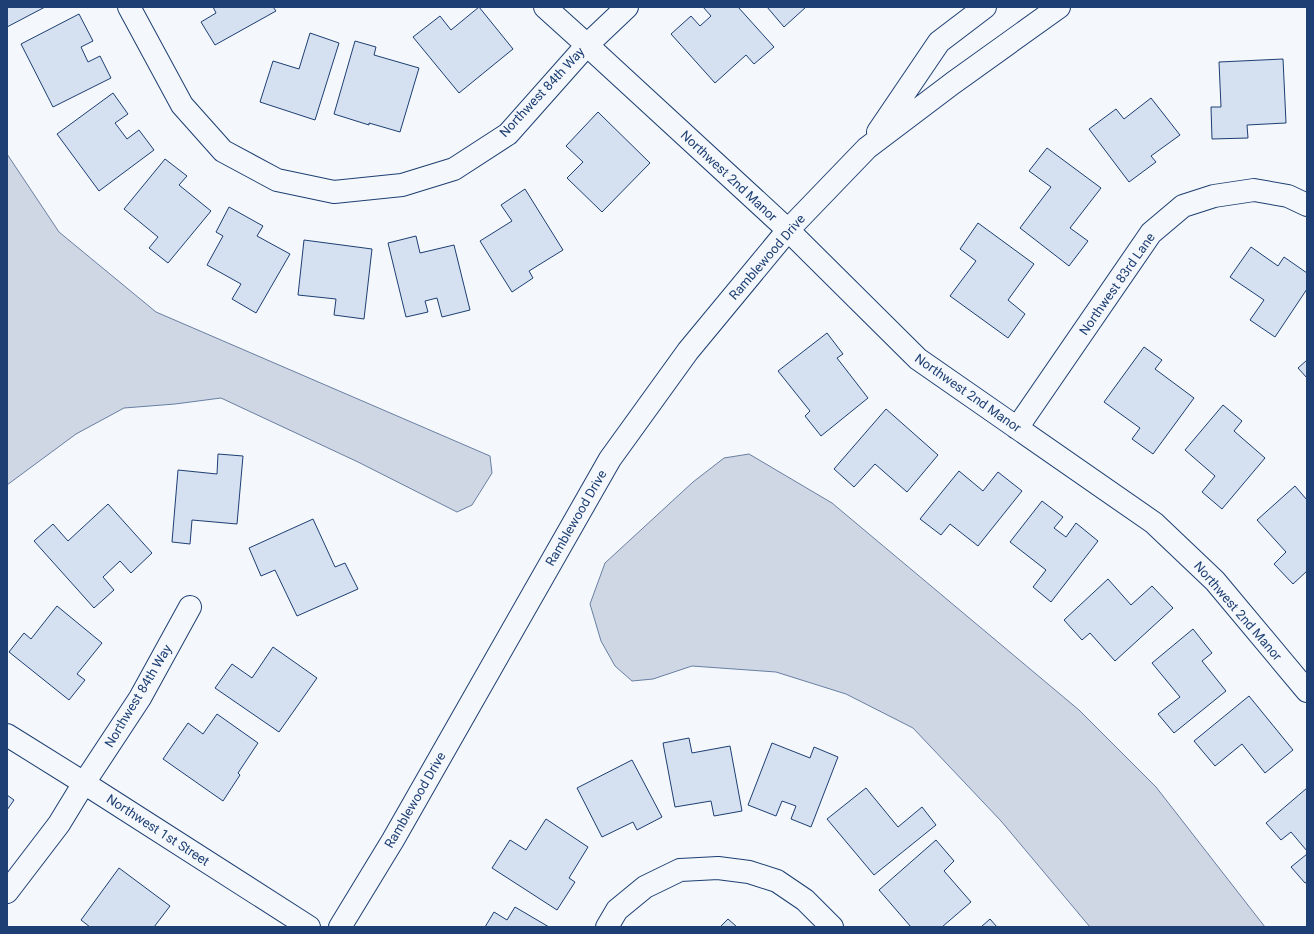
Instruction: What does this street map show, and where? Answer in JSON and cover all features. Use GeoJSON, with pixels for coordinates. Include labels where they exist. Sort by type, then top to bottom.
{"type":"FeatureCollection","features":[{"type":"Feature","properties":{"kind":"street","name":"Northwest 84th Way"},"geometry":{"type":"LineString","coordinates":[[129,7],[182,106],[223,151],[277,180],[334,192],[402,185],[454,169],[508,134],[587,45],[627,7]]}},
{"type":"Feature","properties":{"kind":"street","name":"Northwest 2nd Manor"},"geometry":{"type":"LineString","coordinates":[[545,7],[788,230],[918,359],[1154,522],[1215,581],[1307,691]]}},
{"type":"Feature","properties":{"kind":"street","name":"Ramblewood Drive"},"geometry":{"type":"LineString","coordinates":[[867,148],[939,42],[985,7]]}},
{"type":"Feature","properties":{"kind":"street","name":"Ramblewood Drive"},"geometry":{"type":"LineString","coordinates":[[340,927],[393,840],[610,459],[688,351],[788,230],[867,148],[953,83],[1059,7]]}},
{"type":"Feature","properties":{"kind":"street","name":"Northwest 83rd Lane"},"geometry":{"type":"LineString","coordinates":[[1018,428],[1151,233],[1183,206],[1214,196],[1254,190],[1288,196],[1307,205]]}},
{"type":"Feature","properties":{"kind":"street","name":"Northwest 84th Way"},"geometry":{"type":"LineString","coordinates":[[7,892],[59,824],[140,698],[190,607]]}},
{"type":"Feature","properties":{"kind":"street","name":"Northwest 1st Street"},"geometry":{"type":"LineString","coordinates":[[7,735],[309,927]]}},
{"type":"Feature","properties":{"kind":"street"},"geometry":{"type":"LineString","coordinates":[[607,927],[617,910],[645,887],[680,870],[718,868],[749,872],[777,881],[805,900],[832,927]]}},
{"type":"Feature","properties":{"kind":"shaded area"},"geometry":{"type":"Polygon","coordinates":[[[7,154],[59,232],[156,312],[490,456],[492,473],[472,505],[457,512],[358,462],[221,398],[175,404],[124,408],[76,434],[7,485],[7,154]]]}},
{"type":"Feature","properties":{"kind":"shaded area"},"geometry":{"type":"Polygon","coordinates":[[[749,454],[832,503],[1079,710],[1156,787],[1265,927],[1090,927],[1001,821],[913,728],[846,694],[776,672],[692,666],[653,679],[632,681],[615,666],[601,641],[590,604],[605,563],[693,482],[724,458],[749,454]]]}},
{"type":"Feature","properties":{"kind":"building"},"geometry":{"type":"Polygon","coordinates":[[[7,7],[45,7],[7,27],[7,7]]]}},
{"type":"Feature","properties":{"kind":"building"},"geometry":{"type":"Polygon","coordinates":[[[213,7],[273,7],[276,11],[215,45],[201,22],[216,13],[213,7]]]}},
{"type":"Feature","properties":{"kind":"building"},"geometry":{"type":"Polygon","coordinates":[[[479,7],[513,49],[459,93],[413,37],[440,16],[451,30],[479,7]]]}},
{"type":"Feature","properties":{"kind":"building"},"geometry":{"type":"Polygon","coordinates":[[[703,7],[738,7],[774,47],[754,64],[746,55],[715,83],[671,34],[691,16],[700,26],[711,16],[703,7]]]}},
{"type":"Feature","properties":{"kind":"building"},"geometry":{"type":"Polygon","coordinates":[[[767,7],[806,7],[784,27],[767,7]]]}},
{"type":"Feature","properties":{"kind":"building"},"geometry":{"type":"Polygon","coordinates":[[[79,14],[93,41],[81,47],[88,62],[100,56],[111,78],[53,107],[21,44],[79,14]]]}},
{"type":"Feature","properties":{"kind":"building"},"geometry":{"type":"Polygon","coordinates":[[[310,33],[339,43],[315,120],[260,102],[273,61],[299,69],[310,33]]]}},
{"type":"Feature","properties":{"kind":"building"},"geometry":{"type":"Polygon","coordinates":[[[355,41],[376,47],[374,55],[419,68],[400,132],[369,123],[369,125],[334,114],[355,41]]]}},
{"type":"Feature","properties":{"kind":"building"},"geometry":{"type":"Polygon","coordinates":[[[1283,59],[1286,123],[1247,125],[1248,138],[1212,139],[1211,107],[1221,107],[1219,62],[1283,59]]]}},
{"type":"Feature","properties":{"kind":"building"},"geometry":{"type":"Polygon","coordinates":[[[113,93],[128,114],[115,123],[127,139],[139,130],[154,150],[99,191],[57,134],[113,93]]]}},
{"type":"Feature","properties":{"kind":"building"},"geometry":{"type":"Polygon","coordinates":[[[1151,98],[1180,135],[1151,156],[1156,162],[1129,182],[1089,129],[1116,109],[1124,119],[1151,98]]]}},
{"type":"Feature","properties":{"kind":"building"},"geometry":{"type":"Polygon","coordinates":[[[598,112],[650,163],[602,212],[567,178],[583,162],[566,146],[598,112]]]}},
{"type":"Feature","properties":{"kind":"building"},"geometry":{"type":"Polygon","coordinates":[[[1047,148],[1101,188],[1070,228],[1088,241],[1069,266],[1020,228],[1051,187],[1029,171],[1047,148]]]}},
{"type":"Feature","properties":{"kind":"building"},"geometry":{"type":"Polygon","coordinates":[[[165,159],[187,176],[179,185],[211,211],[168,263],[149,248],[158,237],[124,209],[165,159]]]}},
{"type":"Feature","properties":{"kind":"building"},"geometry":{"type":"Polygon","coordinates":[[[525,189],[563,250],[529,271],[533,278],[512,292],[480,241],[512,221],[501,205],[525,189]]]}},
{"type":"Feature","properties":{"kind":"building"},"geometry":{"type":"Polygon","coordinates":[[[229,207],[263,226],[257,236],[290,254],[256,313],[232,299],[241,284],[207,265],[223,236],[216,232],[229,207]]]}},
{"type":"Feature","properties":{"kind":"building"},"geometry":{"type":"Polygon","coordinates":[[[978,223],[1034,264],[1008,300],[1025,314],[1008,338],[950,296],[976,261],[960,249],[978,223]]]}},
{"type":"Feature","properties":{"kind":"building"},"geometry":{"type":"Polygon","coordinates":[[[416,236],[420,253],[454,245],[470,310],[442,317],[437,298],[425,301],[428,312],[406,317],[388,243],[416,236]]]}},
{"type":"Feature","properties":{"kind":"building"},"geometry":{"type":"Polygon","coordinates":[[[304,240],[372,249],[364,319],[334,315],[336,299],[298,295],[304,240]]]}},
{"type":"Feature","properties":{"kind":"building"},"geometry":{"type":"Polygon","coordinates":[[[1251,247],[1278,266],[1284,257],[1307,273],[1307,289],[1275,337],[1250,320],[1264,300],[1230,277],[1251,247]]]}},
{"type":"Feature","properties":{"kind":"building"},"geometry":{"type":"Polygon","coordinates":[[[827,333],[843,354],[837,358],[868,398],[821,436],[805,416],[810,411],[778,371],[827,333]]]}},
{"type":"Feature","properties":{"kind":"building"},"geometry":{"type":"Polygon","coordinates":[[[1144,347],[1162,360],[1155,369],[1194,398],[1153,454],[1132,439],[1140,428],[1104,402],[1144,347]]]}},
{"type":"Feature","properties":{"kind":"building"},"geometry":{"type":"Polygon","coordinates":[[[1307,360],[1307,378],[1298,368],[1307,360]]]}},
{"type":"Feature","properties":{"kind":"building"},"geometry":{"type":"Polygon","coordinates":[[[1223,405],[1242,421],[1234,431],[1265,458],[1222,509],[1202,492],[1215,476],[1185,450],[1223,405]]]}},
{"type":"Feature","properties":{"kind":"building"},"geometry":{"type":"Polygon","coordinates":[[[886,409],[938,455],[907,492],[875,464],[854,487],[834,469],[886,409]]]}},
{"type":"Feature","properties":{"kind":"building"},"geometry":{"type":"Polygon","coordinates":[[[218,454],[243,456],[237,524],[192,520],[190,544],[172,542],[178,470],[217,474],[218,454]]]}},
{"type":"Feature","properties":{"kind":"building"},"geometry":{"type":"Polygon","coordinates":[[[959,471],[983,491],[998,472],[1022,491],[978,546],[950,524],[941,535],[920,519],[959,471]]]}},
{"type":"Feature","properties":{"kind":"building"},"geometry":{"type":"Polygon","coordinates":[[[1295,486],[1307,500],[1307,571],[1293,584],[1274,564],[1286,552],[1257,520],[1295,486]]]}},
{"type":"Feature","properties":{"kind":"building"},"geometry":{"type":"Polygon","coordinates":[[[1042,501],[1063,517],[1054,528],[1066,537],[1076,523],[1098,541],[1051,602],[1033,587],[1046,570],[1010,542],[1042,501]]]}},
{"type":"Feature","properties":{"kind":"building"},"geometry":{"type":"Polygon","coordinates":[[[108,504],[152,553],[131,573],[120,561],[103,577],[114,590],[94,608],[34,541],[53,524],[68,541],[108,504]]]}},
{"type":"Feature","properties":{"kind":"building"},"geometry":{"type":"Polygon","coordinates":[[[313,519],[335,567],[345,563],[358,589],[297,616],[275,570],[261,576],[249,548],[313,519]]]}},
{"type":"Feature","properties":{"kind":"building"},"geometry":{"type":"Polygon","coordinates":[[[1108,579],[1131,605],[1152,586],[1173,608],[1115,661],[1090,633],[1082,640],[1064,620],[1108,579]]]}},
{"type":"Feature","properties":{"kind":"building"},"geometry":{"type":"Polygon","coordinates":[[[57,606],[102,643],[77,674],[85,680],[69,700],[9,652],[24,633],[31,639],[57,606]]]}},
{"type":"Feature","properties":{"kind":"building"},"geometry":{"type":"Polygon","coordinates":[[[1193,629],[1212,653],[1202,661],[1226,691],[1174,733],[1158,714],[1180,697],[1152,663],[1193,629]]]}},
{"type":"Feature","properties":{"kind":"building"},"geometry":{"type":"Polygon","coordinates":[[[273,647],[317,678],[279,732],[215,688],[232,664],[252,678],[273,647]]]}},
{"type":"Feature","properties":{"kind":"building"},"geometry":{"type":"Polygon","coordinates":[[[1249,696],[1293,750],[1265,773],[1242,744],[1215,766],[1194,741],[1249,696]]]}},
{"type":"Feature","properties":{"kind":"building"},"geometry":{"type":"Polygon","coordinates":[[[217,714],[258,743],[238,773],[240,775],[223,801],[163,759],[188,723],[203,734],[217,714]]]}},
{"type":"Feature","properties":{"kind":"building"},"geometry":{"type":"Polygon","coordinates":[[[689,738],[692,753],[730,746],[742,811],[714,816],[711,801],[675,807],[663,743],[689,738]]]}},
{"type":"Feature","properties":{"kind":"building"},"geometry":{"type":"Polygon","coordinates":[[[772,743],[810,758],[814,747],[838,757],[811,827],[791,819],[796,806],[782,801],[776,816],[748,805],[772,743]]]}},
{"type":"Feature","properties":{"kind":"building"},"geometry":{"type":"Polygon","coordinates":[[[632,760],[662,817],[637,830],[633,822],[602,837],[577,788],[632,760]]]}},
{"type":"Feature","properties":{"kind":"building"},"geometry":{"type":"Polygon","coordinates":[[[866,788],[898,827],[922,807],[936,825],[874,875],[827,819],[866,788]]]}},
{"type":"Feature","properties":{"kind":"building"},"geometry":{"type":"Polygon","coordinates":[[[1307,788],[1307,851],[1291,832],[1281,840],[1266,823],[1307,788]]]}},
{"type":"Feature","properties":{"kind":"building"},"geometry":{"type":"Polygon","coordinates":[[[7,795],[14,800],[7,810],[7,795]]]}},
{"type":"Feature","properties":{"kind":"building"},"geometry":{"type":"Polygon","coordinates":[[[546,819],[588,847],[569,878],[575,882],[557,910],[492,868],[510,840],[526,850],[546,819]]]}},
{"type":"Feature","properties":{"kind":"building"},"geometry":{"type":"Polygon","coordinates":[[[936,840],[954,861],[944,871],[971,902],[942,927],[911,927],[879,890],[936,840]]]}},
{"type":"Feature","properties":{"kind":"building"},"geometry":{"type":"Polygon","coordinates":[[[1307,854],[1307,882],[1305,883],[1291,867],[1307,854]]]}},
{"type":"Feature","properties":{"kind":"building"},"geometry":{"type":"Polygon","coordinates":[[[119,868],[170,906],[154,927],[90,927],[81,920],[119,868]]]}},
{"type":"Feature","properties":{"kind":"building"},"geometry":{"type":"Polygon","coordinates":[[[515,907],[549,927],[485,927],[494,912],[507,920],[515,907]]]}},
{"type":"Feature","properties":{"kind":"building"},"geometry":{"type":"Polygon","coordinates":[[[728,919],[737,927],[720,927],[728,919]]]}},
{"type":"Feature","properties":{"kind":"building"},"geometry":{"type":"Polygon","coordinates":[[[990,919],[997,927],[981,927],[990,919]]]}}]}
